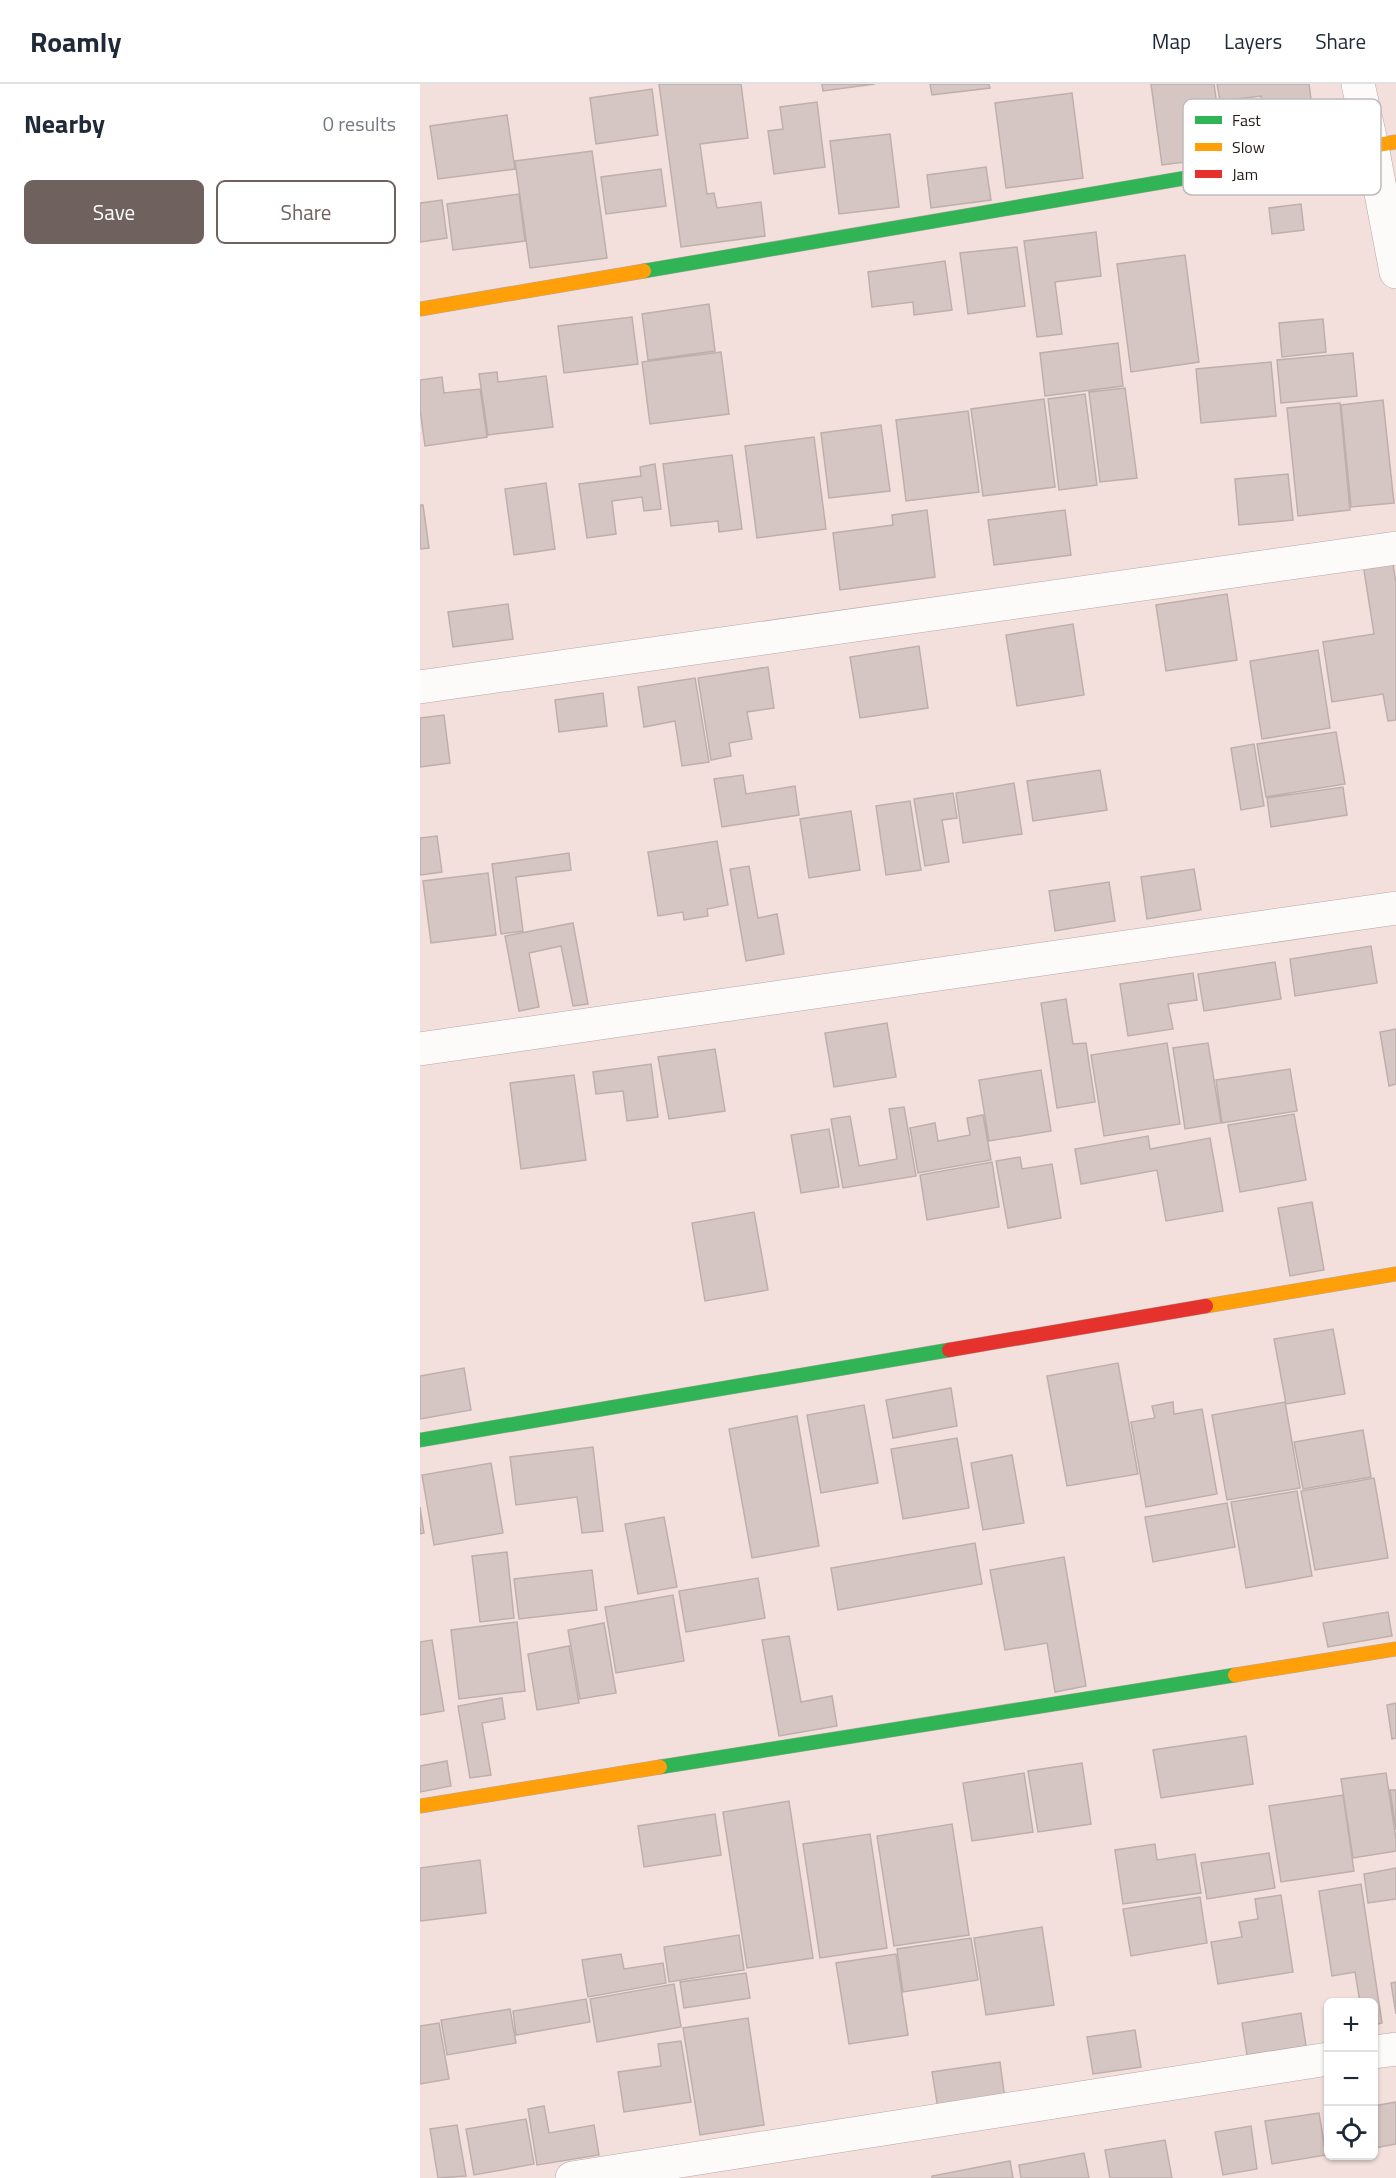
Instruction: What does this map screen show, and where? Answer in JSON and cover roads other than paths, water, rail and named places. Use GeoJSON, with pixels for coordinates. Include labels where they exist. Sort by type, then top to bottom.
{"type":"FeatureCollection","features":[{"type":"Feature","properties":{"kind":"street"},"geometry":{"type":"LineString","coordinates":[[1358,84],[1364,99]]}},
{"type":"Feature","properties":{"kind":"street"},"geometry":{"type":"LineString","coordinates":[[1384,144],[1396,272]]}},
{"type":"Feature","properties":{"kind":"street"},"geometry":{"type":"LineString","coordinates":[[420,309],[1183,178]]}},
{"type":"Feature","properties":{"kind":"street"},"geometry":{"type":"LineString","coordinates":[[420,687],[1396,548]]}},
{"type":"Feature","properties":{"kind":"street"},"geometry":{"type":"LineString","coordinates":[[420,1049],[1396,908]]}},
{"type":"Feature","properties":{"kind":"street"},"geometry":{"type":"LineString","coordinates":[[420,1440],[1396,1274]]}},
{"type":"Feature","properties":{"kind":"street"},"geometry":{"type":"LineString","coordinates":[[420,1806],[1396,1649]]}},
{"type":"Feature","properties":{"kind":"street"},"geometry":{"type":"LineString","coordinates":[[1378,2051],[1396,2049]]}},
{"type":"Feature","properties":{"kind":"street"},"geometry":{"type":"LineString","coordinates":[[572,2178],[1324,2060]]}}]}
